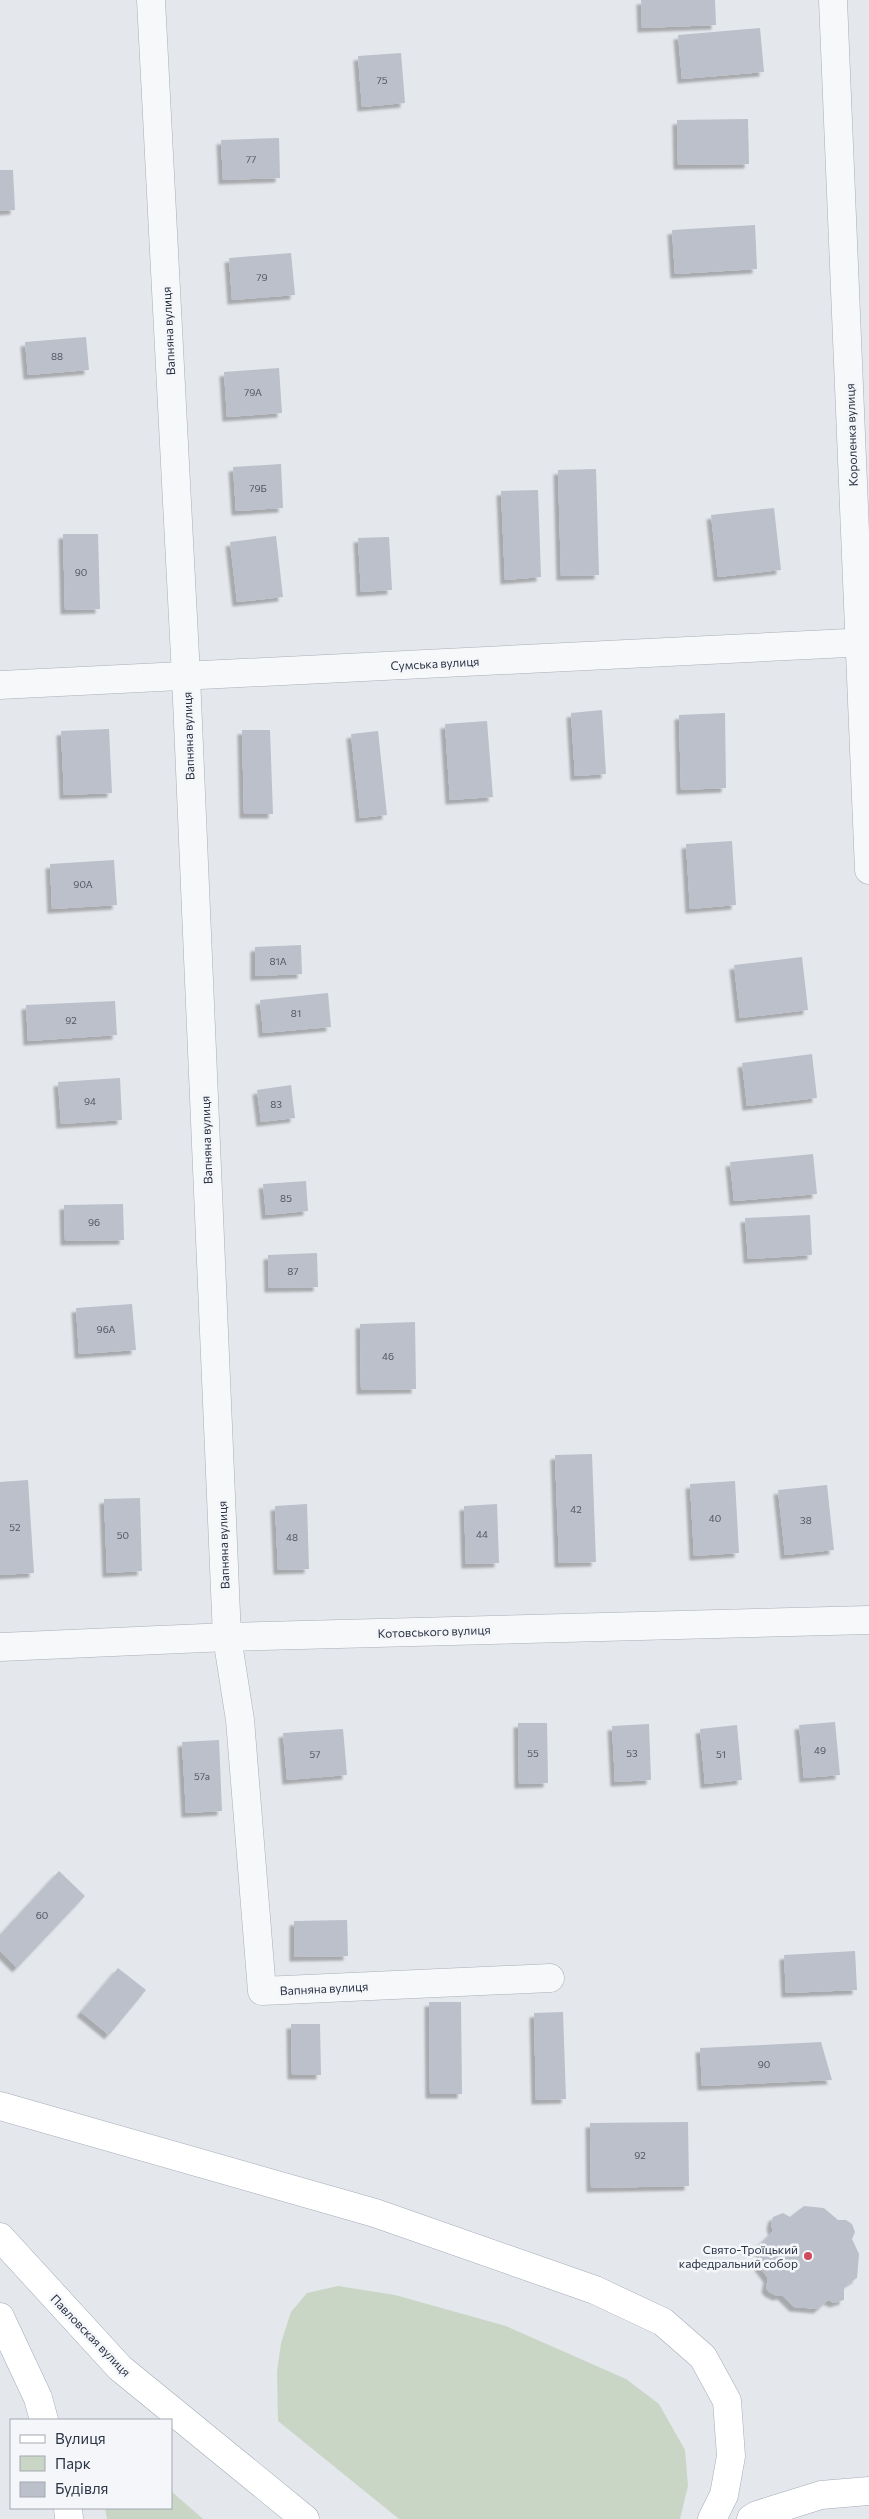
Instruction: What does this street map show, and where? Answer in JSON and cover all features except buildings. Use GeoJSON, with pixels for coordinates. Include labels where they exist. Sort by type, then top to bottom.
{"type":"FeatureCollection","features":[{"type":"Feature","properties":{"kind":"main road"},"geometry":{"type":"LineString","coordinates":[[0,2106],[375,2212],[595,2290],[663,2322],[704,2357],[727,2402],[731,2456],[724,2495],[712,2519]]}},
{"type":"Feature","properties":{"kind":"main road","name":"Павловская вулиця"},"geometry":{"type":"LineString","coordinates":[[0,2237],[120,2368],[305,2519]]}},
{"type":"Feature","properties":{"kind":"main road"},"geometry":{"type":"LineString","coordinates":[[0,2316],[38,2398],[44,2419]]}},
{"type":"Feature","properties":{"kind":"main road"},"geometry":{"type":"LineString","coordinates":[[751,2519],[757,2515],[821,2495],[869,2491]]}},
{"type":"Feature","properties":{"kind":"street","name":"Вапняна вулиця"},"geometry":{"type":"LineString","coordinates":[[151,0],[186,676],[227,1637],[240,1720],[262,1991],[550,1978]]}},
{"type":"Feature","properties":{"kind":"street","name":"Короленка вулиця"},"geometry":{"type":"LineString","coordinates":[[833,0],[864,642],[869,870]]}},
{"type":"Feature","properties":{"kind":"street","name":"Сумська вулиця"},"geometry":{"type":"LineString","coordinates":[[0,685],[864,642]]}},
{"type":"Feature","properties":{"kind":"street","name":"Котовського вулиця"},"geometry":{"type":"LineString","coordinates":[[0,1647],[227,1637],[869,1620]]}},
{"type":"Feature","properties":{"kind":"green space"},"geometry":{"type":"Polygon","coordinates":[[[338,2286],[395,2295],[506,2326],[626,2379],[659,2404],[685,2450],[688,2486],[680,2519],[399,2519],[278,2421],[277,2372],[281,2343],[291,2312],[307,2293],[338,2286]]]}},
{"type":"Feature","properties":{"kind":"green space"},"geometry":{"type":"Polygon","coordinates":[[[172,2492],[203,2519],[107,2519],[105,2509],[172,2509],[172,2492]]]}},
{"type":"Feature","properties":{"kind":"place","name":"Свято-Троїцький кафедральний собор"},"geometry":{"type":"Point","coordinates":[808,2256]}}]}
